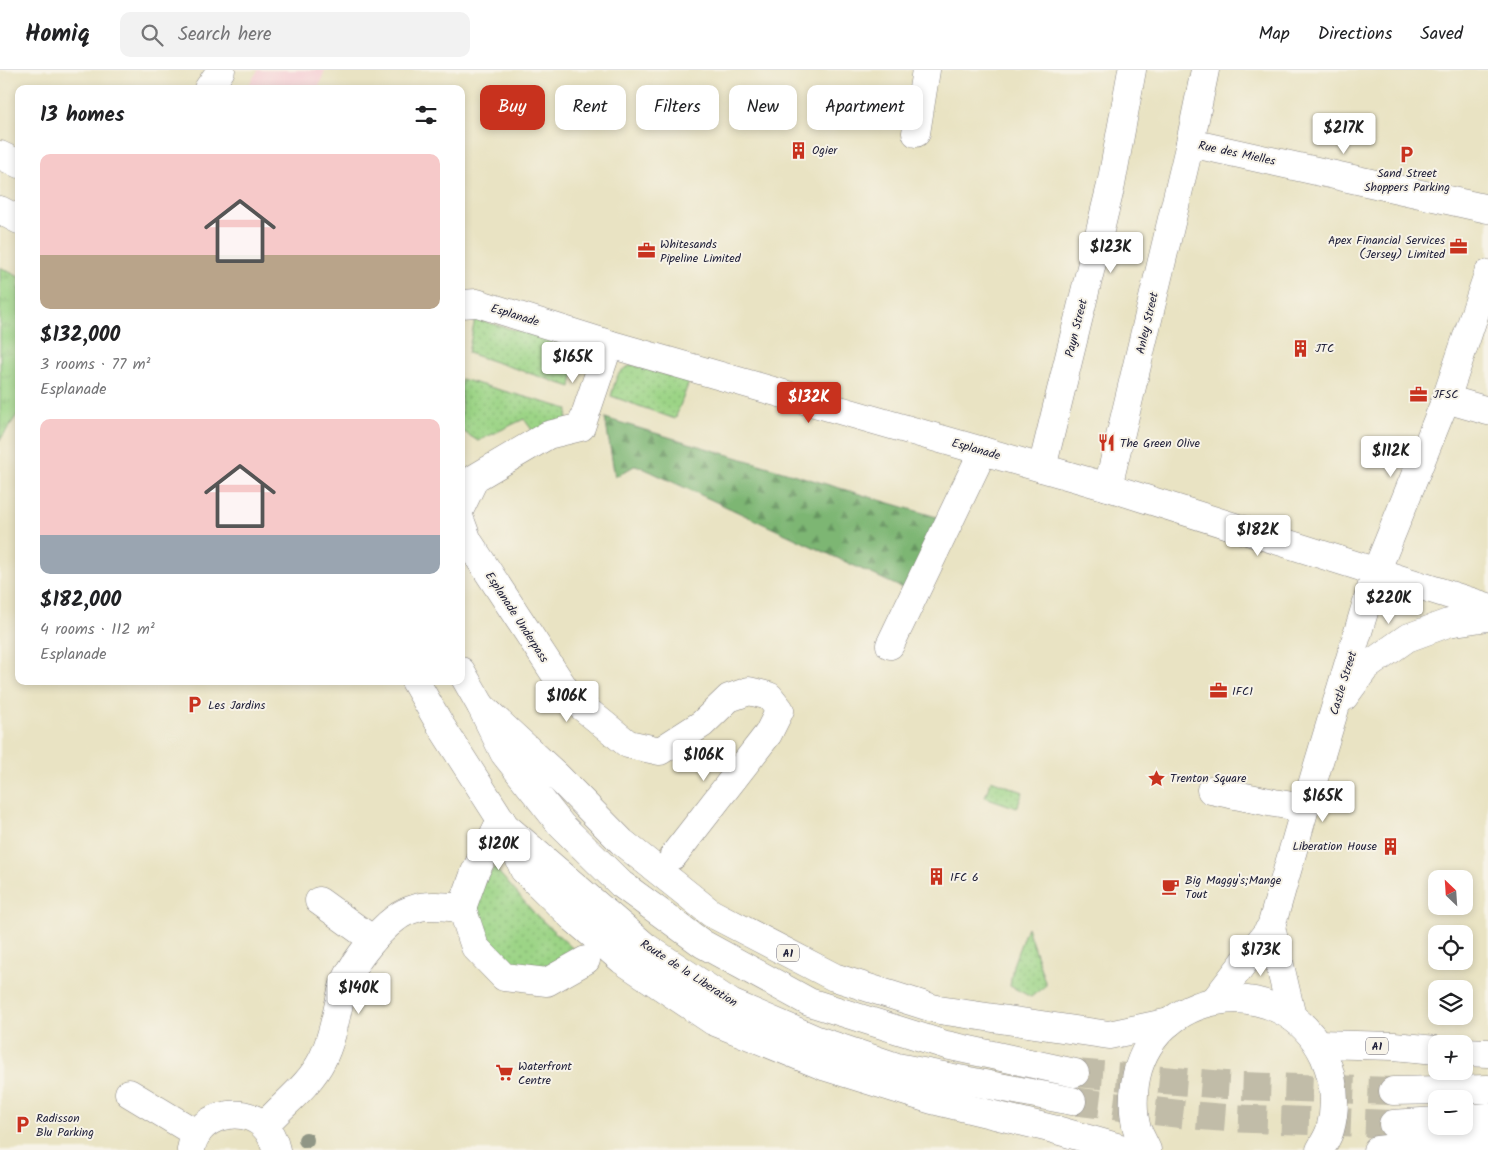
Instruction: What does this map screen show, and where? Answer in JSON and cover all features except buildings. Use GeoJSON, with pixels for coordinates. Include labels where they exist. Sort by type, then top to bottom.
{"type":"FeatureCollection","features":[{"type":"Feature","properties":{"kind":"main road"},"geometry":{"type":"LineString","coordinates":[[211,85],[221,70]]}},
{"type":"Feature","properties":{"kind":"main road"},"geometry":{"type":"LineString","coordinates":[[916,133],[926,70]]}},
{"type":"Feature","properties":{"kind":"main road","name":"Payn Street"},"geometry":{"type":"LineString","coordinates":[[1042,468],[1111,185],[1132,70]]}},
{"type":"Feature","properties":{"kind":"main road","name":"Anley Street"},"geometry":{"type":"LineString","coordinates":[[1108,487],[1190,143],[1205,70]]}},
{"type":"Feature","properties":{"kind":"main road","name":"Rue des Mielles"},"geometry":{"type":"LineString","coordinates":[[1190,143],[1488,209]]}},
{"type":"Feature","properties":{"kind":"main road"},"geometry":{"type":"LineString","coordinates":[[0,155],[15,162]]}},
{"type":"Feature","properties":{"kind":"main road"},"geometry":{"type":"LineString","coordinates":[[0,210],[15,218]]}},
{"type":"Feature","properties":{"kind":"main road","name":"Castle Street"},"geometry":{"type":"LineString","coordinates":[[1215,1000],[1272,927],[1305,808],[1376,572],[1446,399],[1488,274]]}},
{"type":"Feature","properties":{"kind":"main road","name":"Esplanade"},"geometry":{"type":"LineString","coordinates":[[465,304],[477,303],[609,344],[1108,487],[1488,607]]}},
{"type":"Feature","properties":{"kind":"main road"},"geometry":{"type":"LineString","coordinates":[[465,499],[475,478],[548,435],[581,427],[609,344]]}},
{"type":"Feature","properties":{"kind":"main road"},"geometry":{"type":"LineString","coordinates":[[1446,399],[1488,411]]}},
{"type":"Feature","properties":{"kind":"main road"},"geometry":{"type":"LineString","coordinates":[[890,645],[983,451]]}},
{"type":"Feature","properties":{"kind":"main road","name":"Esplanade Underpass"},"geometry":{"type":"LineString","coordinates":[[465,533],[468,541],[570,697],[628,744],[660,751],[702,724],[729,698],[750,691],[769,696],[780,710],[768,734],[674,855]]}},
{"type":"Feature","properties":{"kind":"main road"},"geometry":{"type":"LineString","coordinates":[[1335,708],[1366,667],[1407,638],[1448,623],[1488,617]]}},
{"type":"Feature","properties":{"kind":"main road","name":"A1"},"geometry":{"type":"LineString","coordinates":[[465,678],[504,753],[561,825],[621,884],[703,944],[809,1002],[946,1045],[1075,1073]]}},
{"type":"Feature","properties":{"kind":"main road","name":"Route de la Liberation"},"geometry":{"type":"LineString","coordinates":[[417,685],[441,726],[503,823],[646,947],[731,1003],[817,1040],[897,1067],[1072,1100]]}},
{"type":"Feature","properties":{"kind":"main road","name":"A1"},"geometry":{"type":"LineString","coordinates":[[481,706],[557,776],[622,842],[711,913],[834,977],[939,1010],[1109,1035],[1170,1022]]}},
{"type":"Feature","properties":{"kind":"main road"},"geometry":{"type":"LineString","coordinates":[[1211,790],[1305,808]]}},
{"type":"Feature","properties":{"kind":"main road"},"geometry":{"type":"LineString","coordinates":[[503,823],[475,872],[462,908],[475,947],[504,977],[547,982],[586,960]]}},
{"type":"Feature","properties":{"kind":"main road"},"geometry":{"type":"LineString","coordinates":[[503,823],[524,870],[572,916],[622,960],[713,1021],[826,1067],[932,1100],[1053,1129],[1127,1150]]}},
{"type":"Feature","properties":{"kind":"main road"},"geometry":{"type":"LineString","coordinates":[[319,901],[373,940]]}},
{"type":"Feature","properties":{"kind":"main road"},"geometry":{"type":"LineString","coordinates":[[264,1126],[276,1111],[314,1076],[323,1058],[335,1024],[342,989],[350,971],[373,940],[397,917],[419,907],[462,908]]}},
{"type":"Feature","properties":{"kind":"main road","name":"Castle Street"},"geometry":{"type":"LineString","coordinates":[[1272,927],[1292,1017]]}},
{"type":"Feature","properties":{"kind":"main road","name":"A1"},"geometry":{"type":"LineString","coordinates":[[1148,1150],[1138,1130],[1133,1100],[1137,1071],[1150,1044],[1170,1022],[1191,1008],[1215,1000],[1242,999],[1269,1004],[1292,1017],[1307,1029],[1318,1044],[1331,1071],[1335,1101],[1330,1130],[1320,1150]]}},
{"type":"Feature","properties":{"kind":"main road","name":"A1"},"geometry":{"type":"LineString","coordinates":[[1318,1044],[1394,1046],[1428,1049]]}},
{"type":"Feature","properties":{"kind":"main road"},"geometry":{"type":"LineString","coordinates":[[1473,1053],[1488,1054]]}},
{"type":"Feature","properties":{"kind":"main road"},"geometry":{"type":"LineString","coordinates":[[1392,1091],[1488,1090]]}},
{"type":"Feature","properties":{"kind":"main road"},"geometry":{"type":"LineString","coordinates":[[129,1093],[194,1142],[205,1124],[216,1117],[228,1114],[241,1114],[254,1118],[264,1126],[272,1137],[276,1150]]}},
{"type":"Feature","properties":{"kind":"main road"},"geometry":{"type":"LineString","coordinates":[[1473,1119],[1488,1118]]}},
{"type":"Feature","properties":{"kind":"main road"},"geometry":{"type":"LineString","coordinates":[[1393,1124],[1428,1122]]}},
{"type":"Feature","properties":{"kind":"main road"},"geometry":{"type":"LineString","coordinates":[[1377,1150],[1488,1142]]}},
{"type":"Feature","properties":{"kind":"shaded area"},"geometry":{"type":"Polygon","coordinates":[[[258,70],[325,70],[319,85],[249,85],[258,70]]]}},
{"type":"Feature","properties":{"kind":"green space"},"geometry":{"type":"Polygon","coordinates":[[[0,267],[15,275],[15,418],[0,440],[0,267]]]}},
{"type":"Feature","properties":{"kind":"green space"},"geometry":{"type":"Polygon","coordinates":[[[475,319],[572,347],[575,351],[575,361],[571,387],[468,353],[475,319]]]}},
{"type":"Feature","properties":{"kind":"green space"},"geometry":{"type":"Polygon","coordinates":[[[633,365],[689,382],[675,419],[611,396],[619,373],[633,365]]]}},
{"type":"Feature","properties":{"kind":"green space"},"geometry":{"type":"Polygon","coordinates":[[[465,380],[568,409],[566,425],[535,434],[524,419],[478,441],[465,433],[465,380]]]}},
{"type":"Feature","properties":{"kind":"green space"},"geometry":{"type":"Polygon","coordinates":[[[605,418],[950,521],[906,591],[636,465],[615,477],[605,418]]]}},
{"type":"Feature","properties":{"kind":"green space"},"geometry":{"type":"Polygon","coordinates":[[[991,780],[1023,792],[1017,808],[985,797],[991,780]]]}},
{"type":"Feature","properties":{"kind":"green space"},"geometry":{"type":"Polygon","coordinates":[[[494,867],[535,914],[580,955],[545,974],[491,959],[473,909],[478,891],[494,867]]]}},
{"type":"Feature","properties":{"kind":"green space"},"geometry":{"type":"Polygon","coordinates":[[[1027,927],[1046,985],[1031,997],[1010,986],[1013,965],[1027,927]]]}},
{"type":"Feature","properties":{"kind":"tunnel"},"geometry":{"type":"LineString","coordinates":[[603,940],[674,855]]}},
{"type":"Feature","properties":{"kind":"tunnel"},"geometry":{"type":"LineString","coordinates":[[1075,1073],[1239,1086],[1393,1091]]}},
{"type":"Feature","properties":{"kind":"tunnel"},"geometry":{"type":"LineString","coordinates":[[1072,1101],[1227,1118],[1393,1124]]}},
{"type":"Feature","properties":{"kind":"place","name":"Ogier"},"geometry":{"type":"Point","coordinates":[798,150]}},
{"type":"Feature","properties":{"kind":"place","name":"Sand Street Shoppers Parking"},"geometry":{"type":"Point","coordinates":[1407,154]}},
{"type":"Feature","properties":{"kind":"place","name":"Apex Financial Services (Jersey) Limited"},"geometry":{"type":"Point","coordinates":[1459,247]}},
{"type":"Feature","properties":{"kind":"place","name":"Whitesands Pipeline Limited"},"geometry":{"type":"Point","coordinates":[646,251]}},
{"type":"Feature","properties":{"kind":"place","name":"JTC"},"geometry":{"type":"Point","coordinates":[1301,348]}},
{"type":"Feature","properties":{"kind":"place","name":"JFSC"},"geometry":{"type":"Point","coordinates":[1419,394]}},
{"type":"Feature","properties":{"kind":"place","name":"The Green Olive"},"geometry":{"type":"Point","coordinates":[1106,443]}},
{"type":"Feature","properties":{"kind":"place","name":"IFC1"},"geometry":{"type":"Point","coordinates":[1218,691]}},
{"type":"Feature","properties":{"kind":"place","name":"Les Jardins"},"geometry":{"type":"Point","coordinates":[194,705]}},
{"type":"Feature","properties":{"kind":"place","name":"Trenton Square"},"geometry":{"type":"Point","coordinates":[1156,778]}},
{"type":"Feature","properties":{"kind":"place","name":"Liberation House"},"geometry":{"type":"Point","coordinates":[1391,846]}},
{"type":"Feature","properties":{"kind":"place","name":"IFC 6"},"geometry":{"type":"Point","coordinates":[936,877]}},
{"type":"Feature","properties":{"kind":"place","name":"Big Maggy's;Mange Tout"},"geometry":{"type":"Point","coordinates":[1171,887]}},
{"type":"Feature","properties":{"kind":"place","name":"Waterfront Centre"},"geometry":{"type":"Point","coordinates":[504,1073]}},
{"type":"Feature","properties":{"kind":"place","name":"Radisson Blu Parking"},"geometry":{"type":"Point","coordinates":[22,1125]}}]}
